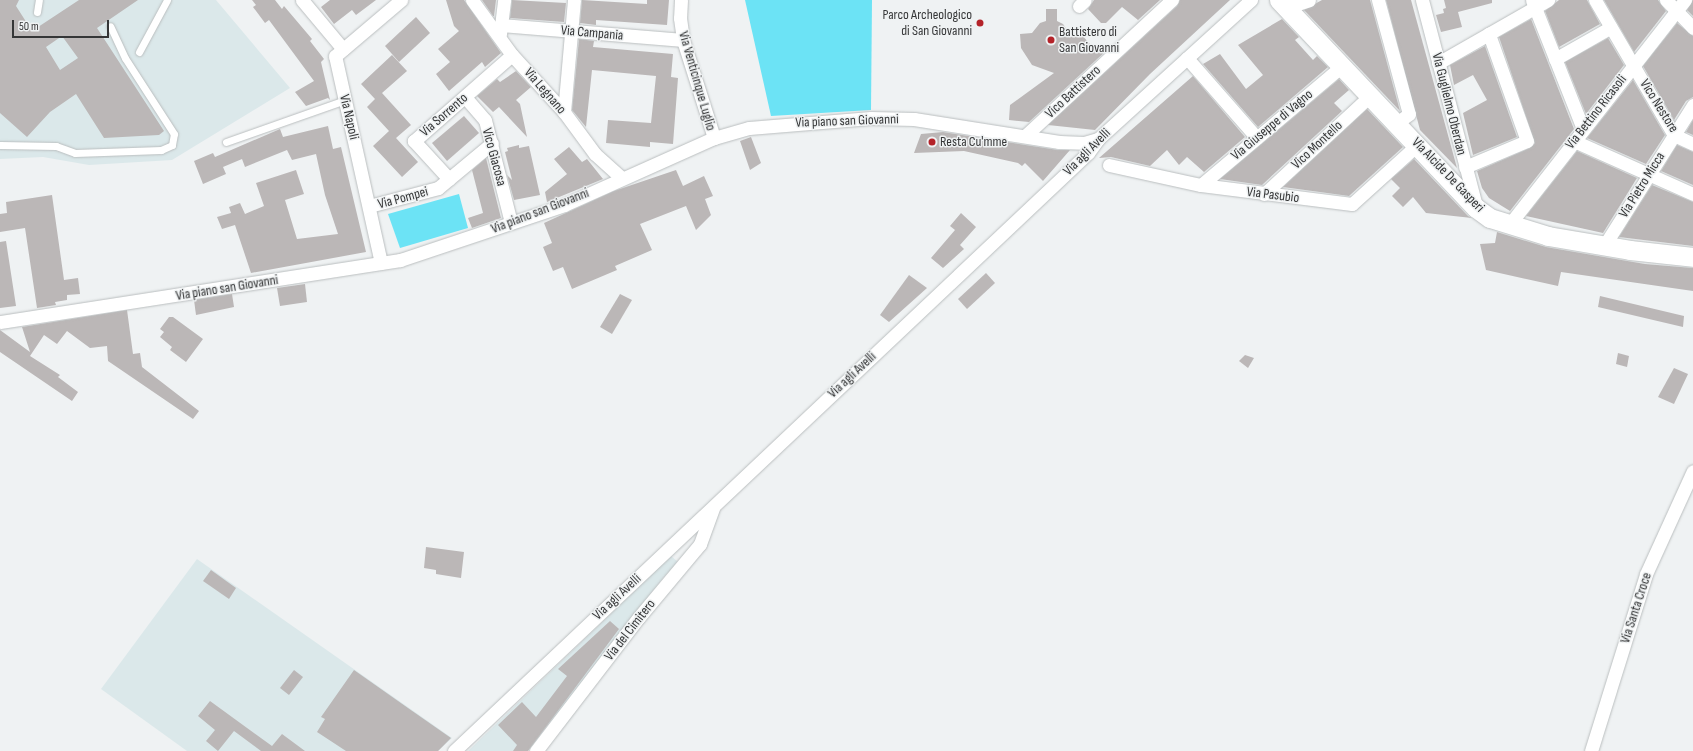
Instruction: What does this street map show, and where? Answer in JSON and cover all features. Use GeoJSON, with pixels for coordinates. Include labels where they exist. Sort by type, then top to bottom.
{"type":"FeatureCollection","features":[{"type":"Feature","properties":{"kind":"street"},"geometry":{"type":"LineString","coordinates":[[302,0],[343,49]]}},
{"type":"Feature","properties":{"kind":"street","name":"Via Napoli"},"geometry":{"type":"LineString","coordinates":[[381,263],[370,206],[335,56],[401,0]]}},
{"type":"Feature","properties":{"kind":"street","name":"Via Legnano"},"geometry":{"type":"LineString","coordinates":[[472,0],[512,55],[564,112],[595,154],[622,178]]}},
{"type":"Feature","properties":{"kind":"street"},"geometry":{"type":"LineString","coordinates":[[500,39],[504,0]]}},
{"type":"Feature","properties":{"kind":"street"},"geometry":{"type":"LineString","coordinates":[[564,112],[574,0]]}},
{"type":"Feature","properties":{"kind":"street","name":"Via Venticinque Luglio"},"geometry":{"type":"LineString","coordinates":[[681,0],[680,18],[683,40],[714,138]]}},
{"type":"Feature","properties":{"kind":"street","name":"Vico Battistero"},"geometry":{"type":"LineString","coordinates":[[1026,135],[1172,0]]}},
{"type":"Feature","properties":{"kind":"street","name":"Via agli Avelli"},"geometry":{"type":"LineString","coordinates":[[454,751],[1088,153],[1098,139],[1251,0]]}},
{"type":"Feature","properties":{"kind":"street"},"geometry":{"type":"LineString","coordinates":[[1283,4],[1309,0]]}},
{"type":"Feature","properties":{"kind":"street"},"geometry":{"type":"LineString","coordinates":[[1378,0],[1409,114],[1398,122]]}},
{"type":"Feature","properties":{"kind":"street","name":"Via Guglielmo Oberdan"},"geometry":{"type":"LineString","coordinates":[[1422,0],[1476,208]]}},
{"type":"Feature","properties":{"kind":"street"},"geometry":{"type":"LineString","coordinates":[[1438,63],[1489,34],[1533,4],[1548,0]]}},
{"type":"Feature","properties":{"kind":"street","name":"Vico Nestore"},"geometry":{"type":"LineString","coordinates":[[1595,0],[1674,135],[1693,144]]}},
{"type":"Feature","properties":{"kind":"street"},"geometry":{"type":"LineString","coordinates":[[1666,0],[1675,12],[1693,28]]}},
{"type":"Feature","properties":{"kind":"street","name":"Via Bettino Ricasoli"},"geometry":{"type":"LineString","coordinates":[[1509,225],[1633,64],[1685,0]]}},
{"type":"Feature","properties":{"kind":"street","name":"Via Alcide De Gasperi"},"geometry":{"type":"LineString","coordinates":[[1283,4],[1343,65],[1370,95],[1398,122],[1416,145],[1476,208],[1490,218],[1548,236],[1604,246],[1693,257]]}},
{"type":"Feature","properties":{"kind":"street"},"geometry":{"type":"LineString","coordinates":[[1533,4],[1583,129]]}},
{"type":"Feature","properties":{"kind":"street","name":"Via Campania"},"geometry":{"type":"LineString","coordinates":[[501,25],[683,40]]}},
{"type":"Feature","properties":{"kind":"street"},"geometry":{"type":"LineString","coordinates":[[1555,59],[1611,27]]}},
{"type":"Feature","properties":{"kind":"street"},"geometry":{"type":"LineString","coordinates":[[1465,167],[1527,141],[1489,34]]}},
{"type":"Feature","properties":{"kind":"street","name":"Via Sorrento"},"geometry":{"type":"LineString","coordinates":[[449,179],[414,141],[512,55]]}},
{"type":"Feature","properties":{"kind":"street"},"geometry":{"type":"LineString","coordinates":[[1187,58],[1257,138]]}},
{"type":"Feature","properties":{"kind":"street","name":"Via Giuseppe di Vagno"},"geometry":{"type":"LineString","coordinates":[[1201,186],[1343,65]]}},
{"type":"Feature","properties":{"kind":"street","name":"Vico Montello"},"geometry":{"type":"LineString","coordinates":[[1264,194],[1370,95]]}},
{"type":"Feature","properties":{"kind":"street","name":"Vico Giacosa"},"geometry":{"type":"LineString","coordinates":[[465,96],[485,120],[511,223]]}},
{"type":"Feature","properties":{"kind":"street","name":"Via Pietro Micca"},"geometry":{"type":"LineString","coordinates":[[1604,246],[1693,105]]}},
{"type":"Feature","properties":{"kind":"street","name":"Via piano san Giovanni"},"geometry":{"type":"LineString","coordinates":[[0,322],[381,263],[439,248],[564,205],[714,138],[749,128],[871,118],[930,120],[1073,143],[1098,139]]}},
{"type":"Feature","properties":{"kind":"street"},"geometry":{"type":"LineString","coordinates":[[1574,141],[1693,194]]}},
{"type":"Feature","properties":{"kind":"street","name":"Via Pompei"},"geometry":{"type":"LineString","coordinates":[[370,206],[438,188],[492,143]]}},
{"type":"Feature","properties":{"kind":"street","name":"Via Pasubio"},"geometry":{"type":"LineString","coordinates":[[1109,165],[1201,186],[1352,204],[1416,145]]}},
{"type":"Feature","properties":{"kind":"street","name":"Via Santa Croce"},"geometry":{"type":"LineString","coordinates":[[1591,751],[1646,574],[1693,471]]}},
{"type":"Feature","properties":{"kind":"street","name":"Via del Cimitero"},"geometry":{"type":"LineString","coordinates":[[536,751],[639,617],[700,544],[715,504]]}},
{"type":"Feature","properties":{"kind":"lane"},"geometry":{"type":"LineString","coordinates":[[37,12],[39,0]]}},
{"type":"Feature","properties":{"kind":"lane"},"geometry":{"type":"LineString","coordinates":[[139,52],[168,0]]}},
{"type":"Feature","properties":{"kind":"lane"},"geometry":{"type":"LineString","coordinates":[[0,145],[56,146],[75,152],[161,150],[172,145],[174,134],[125,58],[110,26]]}},
{"type":"Feature","properties":{"kind":"lane"},"geometry":{"type":"LineString","coordinates":[[226,142],[345,100]]}},
{"type":"Feature","properties":{"kind":"shaded area"},"geometry":{"type":"Polygon","coordinates":[[[0,0],[216,0],[290,88],[172,160],[89,165],[43,157],[0,159],[0,0]]]}},
{"type":"Feature","properties":{"kind":"shaded area"},"geometry":{"type":"Polygon","coordinates":[[[745,0],[872,0],[871,110],[771,116],[745,0]]]}},
{"type":"Feature","properties":{"kind":"shaded area"},"geometry":{"type":"Polygon","coordinates":[[[459,194],[468,228],[400,248],[388,214],[459,194]]]}},
{"type":"Feature","properties":{"kind":"shaded area"},"geometry":{"type":"Polygon","coordinates":[[[671,556],[678,562],[663,578],[528,751],[468,751],[671,556]]]}},
{"type":"Feature","properties":{"kind":"shaded area"},"geometry":{"type":"Polygon","coordinates":[[[197,559],[452,738],[438,751],[187,751],[101,689],[197,559]]]}},
{"type":"Feature","properties":{"kind":"building"},"geometry":{"type":"Polygon","coordinates":[[[0,0],[19,0],[16,6],[32,31],[79,0],[138,0],[97,28],[164,131],[159,135],[104,138],[76,94],[50,112],[27,137],[0,113],[0,0]],[[62,36],[46,47],[60,70],[78,58],[62,36]]]}},
{"type":"Feature","properties":{"kind":"building"},"geometry":{"type":"Polygon","coordinates":[[[252,0],[275,0],[282,9],[284,6],[312,39],[310,41],[324,59],[321,62],[330,100],[328,98],[306,106],[295,92],[314,81],[269,20],[265,23],[253,7],[256,5],[252,0]]]}},
{"type":"Feature","properties":{"kind":"building"},"geometry":{"type":"Polygon","coordinates":[[[330,0],[376,0],[356,15],[352,10],[334,24],[321,7],[330,0]]]}},
{"type":"Feature","properties":{"kind":"building"},"geometry":{"type":"Polygon","coordinates":[[[446,0],[464,0],[501,53],[485,67],[482,62],[449,91],[436,74],[450,62],[438,49],[459,31],[454,26],[446,0]]]}},
{"type":"Feature","properties":{"kind":"building"},"geometry":{"type":"Polygon","coordinates":[[[482,0],[496,0],[494,16],[493,16],[482,0]]]}},
{"type":"Feature","properties":{"kind":"building"},"geometry":{"type":"Polygon","coordinates":[[[512,0],[566,3],[564,22],[510,18],[512,0]]]}},
{"type":"Feature","properties":{"kind":"building"},"geometry":{"type":"Polygon","coordinates":[[[582,0],[647,4],[647,0],[669,0],[667,25],[596,20],[596,25],[580,23],[582,0]]]}},
{"type":"Feature","properties":{"kind":"building"},"geometry":{"type":"Polygon","coordinates":[[[1094,0],[1160,0],[1138,20],[1122,7],[1106,23],[1101,23],[1088,9],[1094,0]]]}},
{"type":"Feature","properties":{"kind":"building"},"geometry":{"type":"Polygon","coordinates":[[[1180,0],[1230,0],[1150,74],[1095,130],[1048,125],[1177,6],[1180,0]]]}},
{"type":"Feature","properties":{"kind":"building"},"geometry":{"type":"Polygon","coordinates":[[[1322,0],[1370,0],[1400,111],[1304,10],[1322,0]]]}},
{"type":"Feature","properties":{"kind":"building"},"geometry":{"type":"Polygon","coordinates":[[[1386,0],[1411,0],[1457,168],[1420,130],[1386,0]]]}},
{"type":"Feature","properties":{"kind":"building"},"geometry":{"type":"Polygon","coordinates":[[[1444,0],[1492,0],[1492,3],[1458,12],[1462,27],[1441,32],[1436,15],[1444,13],[1443,9],[1446,8],[1444,0]]]}},
{"type":"Feature","properties":{"kind":"building"},"geometry":{"type":"Polygon","coordinates":[[[1559,0],[1587,0],[1600,24],[1559,47],[1545,11],[1559,0]]]}},
{"type":"Feature","properties":{"kind":"building"},"geometry":{"type":"Polygon","coordinates":[[[1604,0],[1658,0],[1666,11],[1634,52],[1604,0]]]}},
{"type":"Feature","properties":{"kind":"building"},"geometry":{"type":"Polygon","coordinates":[[[1693,0],[1693,16],[1687,10],[1693,0]]]}},
{"type":"Feature","properties":{"kind":"building"},"geometry":{"type":"Polygon","coordinates":[[[1046,9],[1057,9],[1057,21],[1063,24],[1070,34],[1081,34],[1097,52],[1104,45],[1108,49],[1029,122],[1009,120],[1010,105],[1054,73],[1032,65],[1021,48],[1020,34],[1032,33],[1040,23],[1046,21],[1046,9]]]}},
{"type":"Feature","properties":{"kind":"building"},"geometry":{"type":"Polygon","coordinates":[[[416,17],[430,33],[399,62],[385,46],[416,17]]]}},
{"type":"Feature","properties":{"kind":"building"},"geometry":{"type":"Polygon","coordinates":[[[1282,19],[1299,37],[1295,40],[1313,60],[1317,56],[1328,67],[1258,127],[1203,64],[1220,54],[1246,89],[1263,75],[1238,45],[1282,19]]]}},
{"type":"Feature","properties":{"kind":"building"},"geometry":{"type":"Polygon","coordinates":[[[1531,19],[1574,129],[1510,211],[1489,198],[1482,188],[1477,171],[1530,148],[1535,143],[1499,37],[1531,19]]]}},
{"type":"Feature","properties":{"kind":"building"},"geometry":{"type":"Polygon","coordinates":[[[1677,23],[1693,36],[1693,97],[1686,101],[1674,120],[1643,66],[1677,23]]]}},
{"type":"Feature","properties":{"kind":"building"},"geometry":{"type":"Polygon","coordinates":[[[1608,38],[1624,65],[1586,114],[1565,62],[1608,38]]]}},
{"type":"Feature","properties":{"kind":"building"},"geometry":{"type":"Polygon","coordinates":[[[579,39],[594,41],[593,47],[673,54],[671,77],[678,78],[673,144],[650,142],[650,147],[606,143],[608,120],[651,123],[656,76],[592,70],[586,127],[572,110],[579,39]]]}},
{"type":"Feature","properties":{"kind":"building"},"geometry":{"type":"Polygon","coordinates":[[[1485,46],[1517,137],[1473,155],[1463,113],[1487,100],[1473,75],[1454,85],[1450,65],[1485,46]]]}},
{"type":"Feature","properties":{"kind":"building"},"geometry":{"type":"Polygon","coordinates":[[[392,55],[407,71],[382,93],[411,125],[396,138],[418,162],[402,177],[373,146],[389,131],[367,107],[375,99],[361,84],[392,55]]]}},
{"type":"Feature","properties":{"kind":"building"},"geometry":{"type":"Polygon","coordinates":[[[516,71],[531,87],[516,100],[520,104],[527,137],[499,107],[493,112],[477,96],[497,79],[500,82],[516,71]]]}},
{"type":"Feature","properties":{"kind":"building"},"geometry":{"type":"Polygon","coordinates":[[[1193,76],[1245,137],[1204,172],[1187,157],[1179,165],[1167,150],[1150,166],[1111,157],[1099,158],[1193,76]]]}},
{"type":"Feature","properties":{"kind":"building"},"geometry":{"type":"Polygon","coordinates":[[[1339,79],[1349,90],[1334,103],[1342,111],[1262,185],[1220,179],[1339,79]]]}},
{"type":"Feature","properties":{"kind":"building"},"geometry":{"type":"Polygon","coordinates":[[[1633,80],[1665,135],[1646,164],[1587,138],[1633,80]]]}},
{"type":"Feature","properties":{"kind":"building"},"geometry":{"type":"Polygon","coordinates":[[[1367,109],[1403,147],[1349,196],[1283,187],[1367,109]]]}},
{"type":"Feature","properties":{"kind":"building"},"geometry":{"type":"Polygon","coordinates":[[[464,116],[479,133],[447,161],[432,143],[464,116]]]}},
{"type":"Feature","properties":{"kind":"building"},"geometry":{"type":"Polygon","coordinates":[[[1693,120],[1693,135],[1686,132],[1693,120]]]}},
{"type":"Feature","properties":{"kind":"building"},"geometry":{"type":"Polygon","coordinates":[[[328,126],[333,149],[341,147],[366,252],[251,273],[235,225],[222,229],[217,217],[231,213],[229,207],[240,203],[245,214],[264,206],[256,183],[296,170],[304,194],[285,200],[297,239],[338,234],[325,195],[316,154],[292,160],[287,150],[245,167],[242,159],[223,167],[226,174],[203,184],[194,161],[213,153],[215,157],[280,129],[283,137],[328,126]]]}},
{"type":"Feature","properties":{"kind":"building"},"geometry":{"type":"Polygon","coordinates":[[[943,132],[1058,150],[1070,150],[1043,181],[1025,163],[1022,166],[1018,163],[964,151],[914,153],[921,134],[943,132]]]}},
{"type":"Feature","properties":{"kind":"building"},"geometry":{"type":"Polygon","coordinates":[[[751,137],[761,163],[750,170],[740,141],[751,137]]]}},
{"type":"Feature","properties":{"kind":"building"},"geometry":{"type":"Polygon","coordinates":[[[519,145],[519,148],[529,146],[540,195],[514,200],[507,175],[512,180],[505,152],[508,151],[507,148],[519,145]]]}},
{"type":"Feature","properties":{"kind":"building"},"geometry":{"type":"Polygon","coordinates":[[[1677,145],[1693,152],[1693,185],[1661,171],[1677,145]]]}},
{"type":"Feature","properties":{"kind":"building"},"geometry":{"type":"Polygon","coordinates":[[[569,147],[582,162],[587,159],[603,179],[547,202],[545,192],[567,174],[554,159],[569,147]]]}},
{"type":"Feature","properties":{"kind":"building"},"geometry":{"type":"Polygon","coordinates":[[[1577,151],[1637,178],[1603,233],[1526,216],[1577,151]]]}},
{"type":"Feature","properties":{"kind":"building"},"geometry":{"type":"Polygon","coordinates":[[[486,158],[501,218],[472,228],[468,218],[483,213],[472,170],[486,158]]]}},
{"type":"Feature","properties":{"kind":"building"},"geometry":{"type":"Polygon","coordinates":[[[1414,159],[1468,216],[1472,218],[1426,213],[1413,197],[1403,207],[1392,196],[1400,188],[1391,179],[1414,159]]]}},
{"type":"Feature","properties":{"kind":"building"},"geometry":{"type":"Polygon","coordinates":[[[676,170],[683,186],[704,176],[713,196],[705,199],[711,215],[696,230],[686,206],[640,224],[652,250],[615,266],[617,270],[572,289],[563,267],[553,271],[543,247],[552,243],[544,223],[614,191],[676,170]]]}},
{"type":"Feature","properties":{"kind":"building"},"geometry":{"type":"Polygon","coordinates":[[[1652,185],[1693,202],[1693,246],[1619,237],[1652,185]]]}},
{"type":"Feature","properties":{"kind":"building"},"geometry":{"type":"Polygon","coordinates":[[[52,195],[64,280],[78,278],[80,294],[67,295],[67,300],[55,302],[56,305],[37,308],[25,228],[0,232],[0,214],[7,213],[6,202],[52,195]]]}},
{"type":"Feature","properties":{"kind":"building"},"geometry":{"type":"Polygon","coordinates":[[[961,213],[976,227],[960,245],[964,249],[943,268],[931,258],[955,230],[950,226],[961,213]]]}},
{"type":"Feature","properties":{"kind":"building"},"geometry":{"type":"Polygon","coordinates":[[[1497,232],[1546,247],[1645,264],[1693,268],[1693,291],[1561,272],[1558,286],[1486,270],[1480,244],[1495,243],[1497,232]]]}},
{"type":"Feature","properties":{"kind":"building"},"geometry":{"type":"Polygon","coordinates":[[[6,241],[16,306],[0,308],[0,242],[6,241]]]}},
{"type":"Feature","properties":{"kind":"building"},"geometry":{"type":"Polygon","coordinates":[[[986,273],[995,283],[967,309],[958,299],[986,273]]]}},
{"type":"Feature","properties":{"kind":"building"},"geometry":{"type":"Polygon","coordinates":[[[909,275],[927,288],[889,322],[880,315],[909,275]]]}},
{"type":"Feature","properties":{"kind":"building"},"geometry":{"type":"Polygon","coordinates":[[[305,284],[307,302],[280,306],[277,288],[305,284]]]}},
{"type":"Feature","properties":{"kind":"building"},"geometry":{"type":"Polygon","coordinates":[[[232,294],[234,307],[196,315],[194,300],[232,294]]]}},
{"type":"Feature","properties":{"kind":"building"},"geometry":{"type":"Polygon","coordinates":[[[620,294],[632,300],[612,334],[600,327],[620,294]]]}},
{"type":"Feature","properties":{"kind":"building"},"geometry":{"type":"Polygon","coordinates":[[[1600,296],[1684,316],[1683,327],[1598,307],[1600,296]]]}},
{"type":"Feature","properties":{"kind":"building"},"geometry":{"type":"Polygon","coordinates":[[[127,310],[133,354],[140,353],[142,367],[199,411],[193,419],[108,361],[107,346],[90,348],[67,331],[57,344],[44,335],[30,356],[60,375],[58,377],[78,392],[72,401],[0,352],[0,330],[30,352],[22,327],[127,310]]]}},
{"type":"Feature","properties":{"kind":"building"},"geometry":{"type":"Polygon","coordinates":[[[169,317],[173,317],[203,339],[186,362],[170,350],[172,347],[160,337],[164,332],[160,329],[169,317]]]}},
{"type":"Feature","properties":{"kind":"building"},"geometry":{"type":"Polygon","coordinates":[[[1618,353],[1629,356],[1627,367],[1616,364],[1618,353]]]}},
{"type":"Feature","properties":{"kind":"building"},"geometry":{"type":"Polygon","coordinates":[[[1245,355],[1254,358],[1248,368],[1239,361],[1245,355]]]}},
{"type":"Feature","properties":{"kind":"building"},"geometry":{"type":"Polygon","coordinates":[[[1674,368],[1688,374],[1674,404],[1658,397],[1674,368]]]}},
{"type":"Feature","properties":{"kind":"building"},"geometry":{"type":"Polygon","coordinates":[[[426,547],[464,552],[461,578],[436,574],[436,570],[424,568],[426,547]]]}},
{"type":"Feature","properties":{"kind":"building"},"geometry":{"type":"Polygon","coordinates":[[[211,570],[236,588],[229,599],[203,581],[211,570]]]}},
{"type":"Feature","properties":{"kind":"building"},"geometry":{"type":"Polygon","coordinates":[[[610,621],[619,629],[528,751],[513,751],[517,745],[498,725],[522,702],[536,717],[567,676],[558,669],[610,621]]]}},
{"type":"Feature","properties":{"kind":"building"},"geometry":{"type":"Polygon","coordinates":[[[294,670],[303,677],[289,695],[280,688],[294,670]]]}},
{"type":"Feature","properties":{"kind":"building"},"geometry":{"type":"Polygon","coordinates":[[[354,670],[451,738],[438,751],[346,751],[317,732],[325,719],[321,717],[354,670]]]}},
{"type":"Feature","properties":{"kind":"building"},"geometry":{"type":"Polygon","coordinates":[[[210,701],[272,746],[282,734],[305,751],[261,751],[234,731],[218,751],[206,741],[215,730],[198,716],[210,701]]]}},
{"type":"Feature","properties":{"kind":"place","name":"Parco Archeologico di San Giovanni"},"geometry":{"type":"Point","coordinates":[980,23]}},
{"type":"Feature","properties":{"kind":"place","name":"Battistero di San Giovanni"},"geometry":{"type":"Point","coordinates":[1051,40]}},
{"type":"Feature","properties":{"kind":"place","name":"Resta Cu'mme"},"geometry":{"type":"Point","coordinates":[932,142]}}]}
